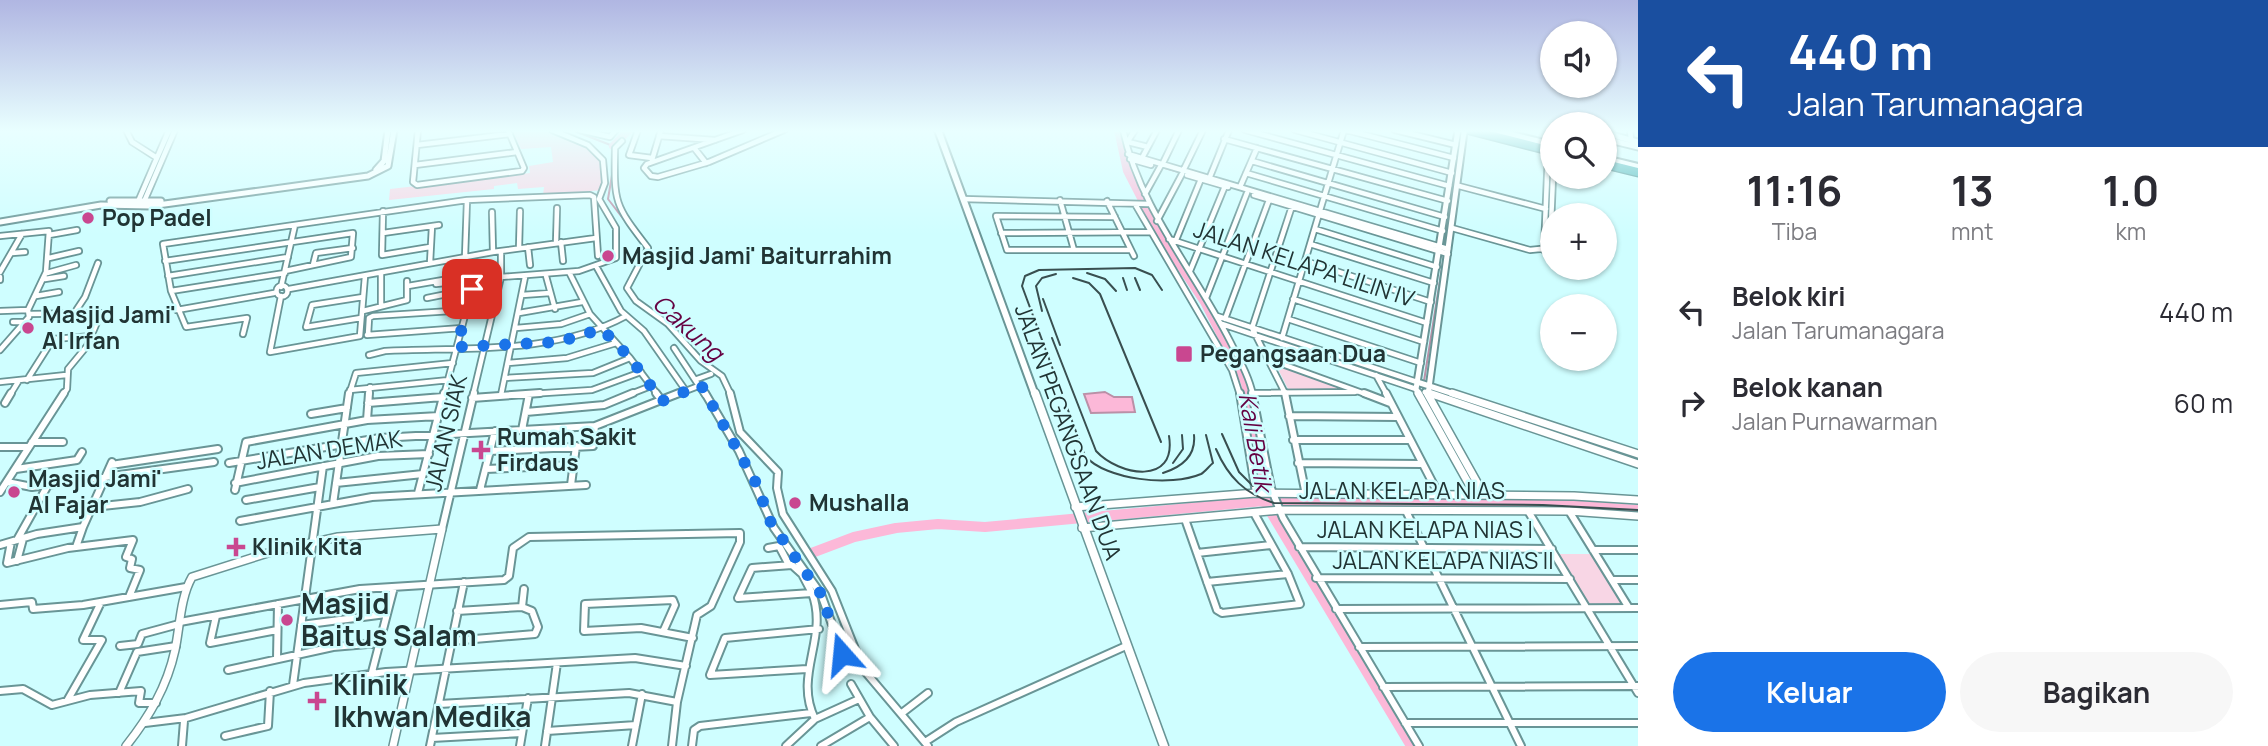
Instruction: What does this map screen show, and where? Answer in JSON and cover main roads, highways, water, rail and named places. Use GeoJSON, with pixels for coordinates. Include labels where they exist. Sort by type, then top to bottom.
{"type":"FeatureCollection","features":[{"type":"Feature","properties":{"kind":"highway"},"geometry":{"type":"LineString","coordinates":[[1617,165],[1638,170]]}},
{"type":"Feature","properties":{"kind":"main road","name":"JALAN PEGANGSAAN DUA"},"geometry":{"type":"LineString","coordinates":[[951,165],[1164,746]]}},
{"type":"Feature","properties":{"kind":"waterway","name":"Kali Betik"},"geometry":{"type":"LineString","coordinates":[[1126,165],[1161,237],[1204,302],[1245,383],[1247,395]]}},
{"type":"Feature","properties":{"kind":"waterway"},"geometry":{"type":"LineString","coordinates":[[1154,165],[1182,173]]}},
{"type":"Feature","properties":{"kind":"waterway","name":"Cakung"},"geometry":{"type":"LineString","coordinates":[[613,169],[608,199],[635,234]]}},
{"type":"Feature","properties":{"kind":"waterway"},"geometry":{"type":"LineString","coordinates":[[1228,186],[1253,193]]}},
{"type":"Feature","properties":{"kind":"waterway"},"geometry":{"type":"LineString","coordinates":[[1445,248],[1450,212]]}},
{"type":"Feature","properties":{"kind":"waterway"},"geometry":{"type":"LineString","coordinates":[[1424,381],[1444,255]]}},
{"type":"Feature","properties":{"kind":"waterway","name":"Cakung"},"geometry":{"type":"LineString","coordinates":[[626,287],[633,271]]}},
{"type":"Feature","properties":{"kind":"waterway","name":"Cakung"},"geometry":{"type":"LineString","coordinates":[[665,324],[682,343]]}},
{"type":"Feature","properties":{"kind":"waterway","name":"Cakung"},"geometry":{"type":"LineString","coordinates":[[706,367],[716,374]]}},
{"type":"Feature","properties":{"kind":"waterway"},"geometry":{"type":"LineString","coordinates":[[1422,391],[1478,491]]}},
{"type":"Feature","properties":{"kind":"waterway","name":"Kali Betik"},"geometry":{"type":"LineString","coordinates":[[1247,393],[1264,501]]}},
{"type":"Feature","properties":{"kind":"waterway"},"geometry":{"type":"LineString","coordinates":[[1482,499],[1485,505]]}},
{"type":"Feature","properties":{"kind":"waterway"},"geometry":{"type":"LineString","coordinates":[[809,554],[854,537],[896,528],[938,524],[985,527],[1264,501]]}},
{"type":"Feature","properties":{"kind":"waterway"},"geometry":{"type":"LineString","coordinates":[[1264,501],[1569,505],[1638,510]]}},
{"type":"Feature","properties":{"kind":"waterway","name":"Kali Betik"},"geometry":{"type":"LineString","coordinates":[[1264,501],[1411,746]]}},
{"type":"Feature","properties":{"kind":"tram line"},"geometry":{"type":"LineString","coordinates":[[1162,290],[1152,275],[1135,268],[1039,270],[1025,276],[1022,286],[1085,456],[1108,471],[1123,476],[1157,480],[1188,478],[1201,474],[1213,463],[1206,435]]}},
{"type":"Feature","properties":{"kind":"tram line"},"geometry":{"type":"LineString","coordinates":[[1087,273],[1105,279],[1116,291]]}},
{"type":"Feature","properties":{"kind":"tram line"},"geometry":{"type":"LineString","coordinates":[[1042,311],[1036,286],[1042,278],[1056,274]]}},
{"type":"Feature","properties":{"kind":"tram line"},"geometry":{"type":"LineString","coordinates":[[1073,278],[1089,283],[1100,294],[1161,442]]}},
{"type":"Feature","properties":{"kind":"tram line"},"geometry":{"type":"LineString","coordinates":[[1123,278],[1127,290]]}},
{"type":"Feature","properties":{"kind":"tram line"},"geometry":{"type":"LineString","coordinates":[[1135,278],[1140,290]]}},
{"type":"Feature","properties":{"kind":"tram line"},"geometry":{"type":"LineString","coordinates":[[1043,299],[1060,345]]}},
{"type":"Feature","properties":{"kind":"tram line"},"geometry":{"type":"LineString","coordinates":[[1052,338],[1096,451],[1106,460],[1131,470],[1144,472],[1155,469],[1164,463],[1169,452],[1169,436]]}},
{"type":"Feature","properties":{"kind":"tram line"},"geometry":{"type":"LineString","coordinates":[[1222,434],[1239,472],[1253,486]]}},
{"type":"Feature","properties":{"kind":"tram line"},"geometry":{"type":"LineString","coordinates":[[1173,463],[1183,449],[1182,435]]}},
{"type":"Feature","properties":{"kind":"tram line"},"geometry":{"type":"LineString","coordinates":[[1163,473],[1186,460],[1193,449],[1194,435]]}},
{"type":"Feature","properties":{"kind":"tram line"},"geometry":{"type":"LineString","coordinates":[[1216,449],[1226,468],[1239,483],[1254,495],[1274,503],[1543,505],[1638,510]]}},
{"type":"Feature","properties":{"kind":"place","name":"Pop Padel"},"geometry":{"type":"Point","coordinates":[88,218]}},
{"type":"Feature","properties":{"kind":"place","name":"Masjid Jami' Baiturrahim"},"geometry":{"type":"Point","coordinates":[608,256]}},
{"type":"Feature","properties":{"kind":"place","name":"Masjid Jami' Al Irfan"},"geometry":{"type":"Point","coordinates":[28,328]}},
{"type":"Feature","properties":{"kind":"place","name":"Pegangsaan Dua"},"geometry":{"type":"Point","coordinates":[1184,354]}},
{"type":"Feature","properties":{"kind":"place","name":"Rumah Sakit Firdaus"},"geometry":{"type":"Point","coordinates":[481,450]}},
{"type":"Feature","properties":{"kind":"place","name":"Masjid Jami' Al Fajar"},"geometry":{"type":"Point","coordinates":[14,492]}},
{"type":"Feature","properties":{"kind":"place","name":"Mushalla"},"geometry":{"type":"Point","coordinates":[795,503]}},
{"type":"Feature","properties":{"kind":"place","name":"Klinik Kita"},"geometry":{"type":"Point","coordinates":[236,547]}},
{"type":"Feature","properties":{"kind":"place","name":"Masjid Baitus Salam"},"geometry":{"type":"Point","coordinates":[287,620]}},
{"type":"Feature","properties":{"kind":"place","name":"Klinik Ikhwan Medika"},"geometry":{"type":"Point","coordinates":[317,701]}}]}
